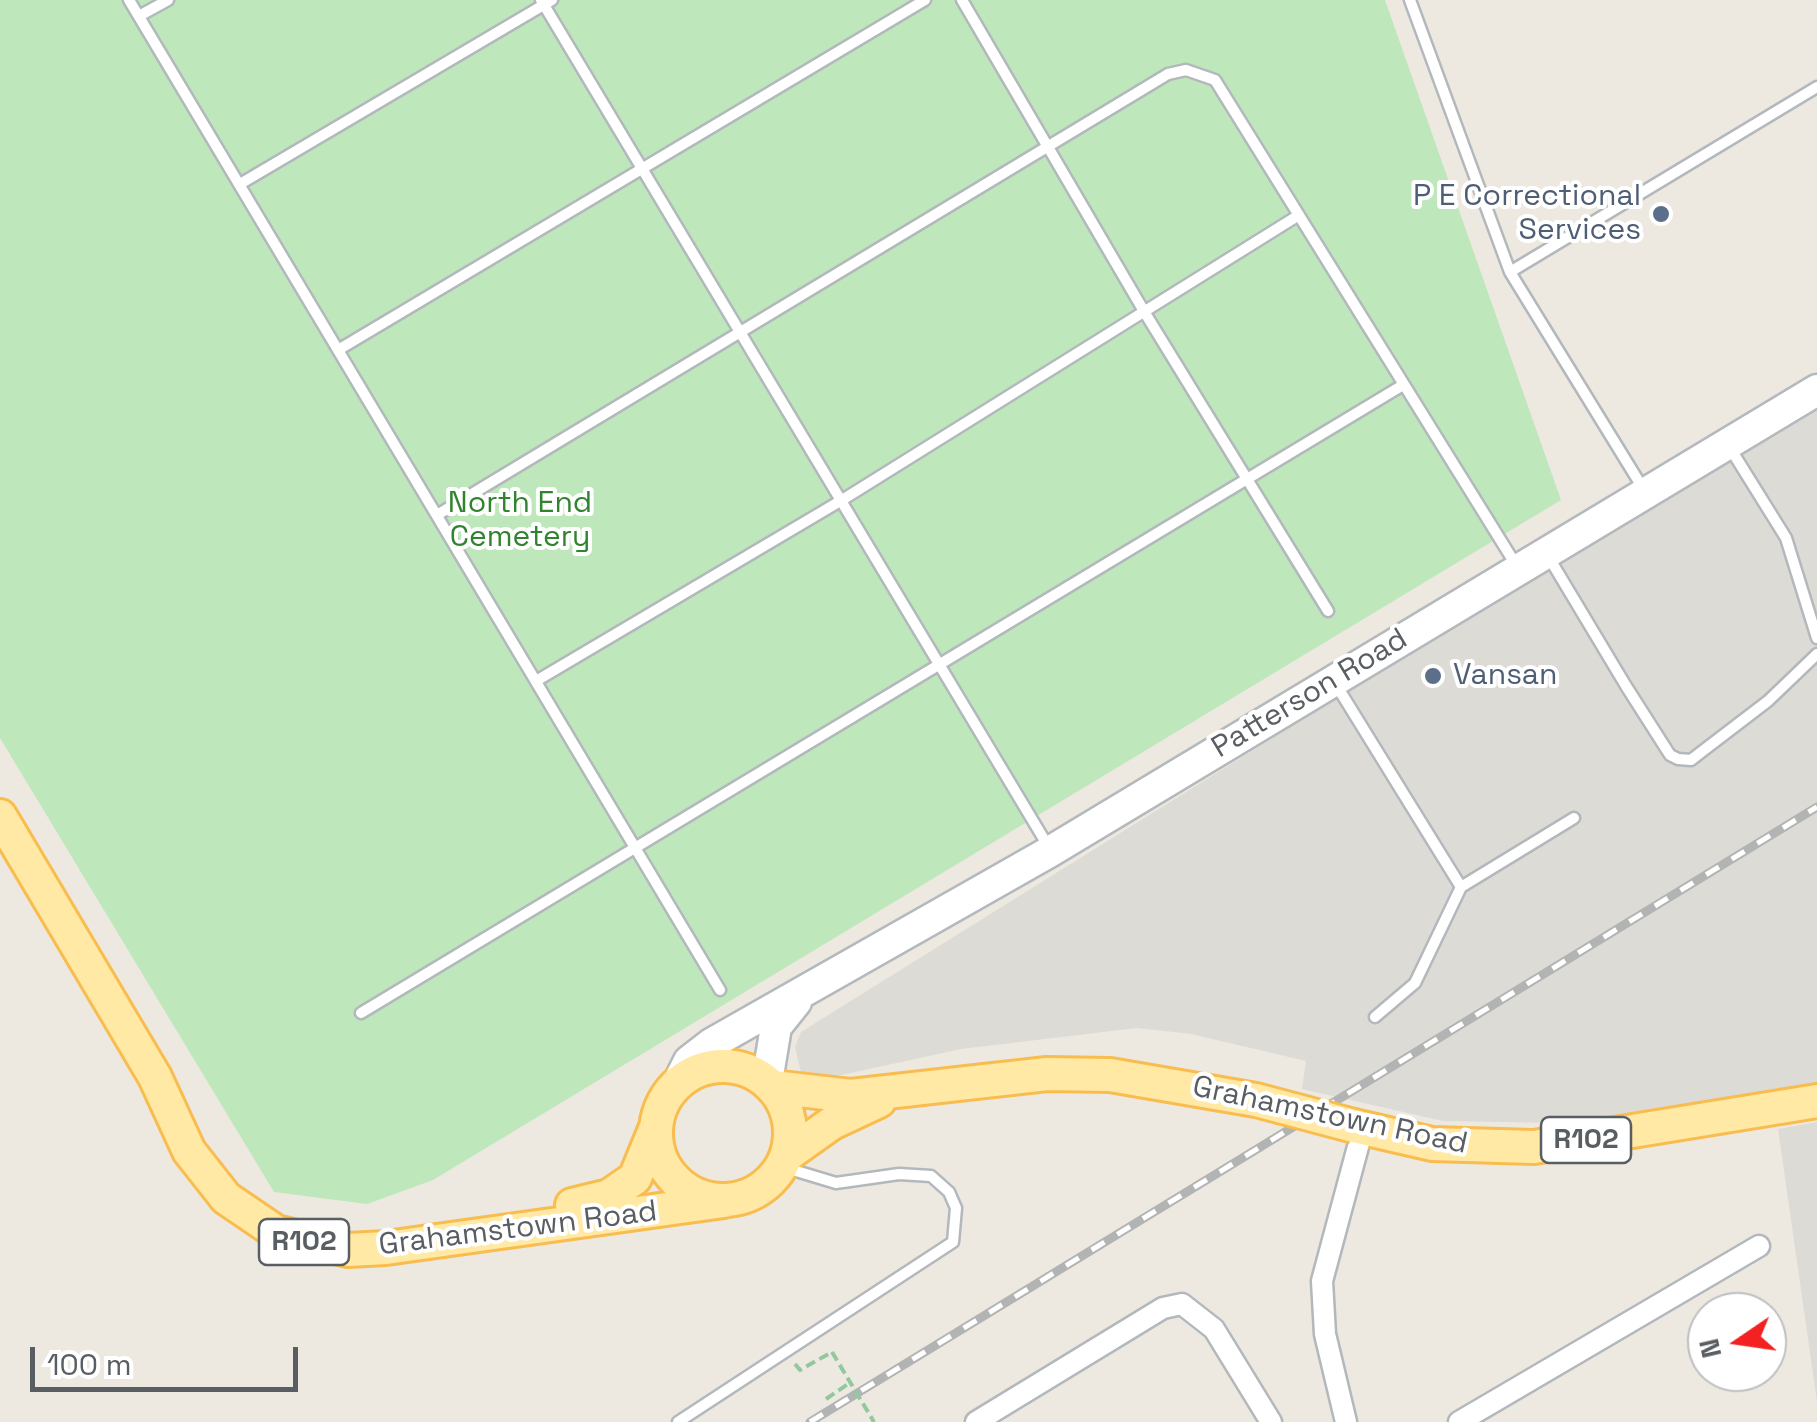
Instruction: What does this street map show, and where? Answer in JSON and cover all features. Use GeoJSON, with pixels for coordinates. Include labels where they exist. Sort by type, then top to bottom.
{"type":"FeatureCollection","features":[{"type":"Feature","properties":{"kind":"main road","name":"Grahamstown Road"},"geometry":{"type":"LineString","coordinates":[[0,816],[155,1077],[215,1158],[256,1200],[295,1221],[340,1232],[393,1231],[610,1196],[635,1178],[663,1103],[678,1082],[694,1072],[732,1066],[770,1084],[818,1096],[901,1092],[1047,1074],[1110,1075],[1256,1100],[1432,1144],[1534,1147],[1817,1101]]}},
{"type":"Feature","properties":{"kind":"main road","name":"Grahamstown Road"},"geometry":{"type":"LineString","coordinates":[[155,1077],[188,1151],[206,1177],[245,1213],[299,1241],[348,1250],[386,1248],[724,1200],[757,1190],[784,1161],[832,1123],[901,1092]]}},
{"type":"Feature","properties":{"kind":"main road"},"geometry":{"type":"LineString","coordinates":[[770,1084],[786,1108],[791,1131],[784,1161]]}},
{"type":"Feature","properties":{"kind":"main road","name":"Grahamstown Road"},"geometry":{"type":"LineString","coordinates":[[656,1127],[660,1156],[676,1181],[702,1197],[724,1200]]}},
{"type":"Feature","properties":{"kind":"street","name":"Patterson Road"},"geometry":{"type":"LineString","coordinates":[[678,1082],[695,1054],[1051,851],[1644,490],[1817,390]]}},
{"type":"Feature","properties":{"kind":"street","name":"Patterson Road"},"geometry":{"type":"LineString","coordinates":[[770,1084],[776,1027],[802,996]]}},
{"type":"Feature","properties":{"kind":"street"},"geometry":{"type":"LineString","coordinates":[[1346,1422],[1326,1334],[1322,1281],[1359,1127]]}},
{"type":"Feature","properties":{"kind":"street"},"geometry":{"type":"LineString","coordinates":[[1459,1422],[1759,1246]]}},
{"type":"Feature","properties":{"kind":"street"},"geometry":{"type":"LineString","coordinates":[[976,1422],[1164,1308],[1182,1304],[1214,1329],[1271,1422]]}},
{"type":"Feature","properties":{"kind":"lane"},"geometry":{"type":"LineString","coordinates":[[129,0],[720,990]]}},
{"type":"Feature","properties":{"kind":"lane"},"geometry":{"type":"LineString","coordinates":[[139,16],[168,0]]}},
{"type":"Feature","properties":{"kind":"lane"},"geometry":{"type":"LineString","coordinates":[[338,350],[924,0]]}},
{"type":"Feature","properties":{"kind":"lane"},"geometry":{"type":"LineString","coordinates":[[962,0],[1145,314],[1328,611]]}},
{"type":"Feature","properties":{"kind":"lane"},"geometry":{"type":"LineString","coordinates":[[1410,0],[1510,272],[1644,490]]}},
{"type":"Feature","properties":{"kind":"lane"},"geometry":{"type":"LineString","coordinates":[[240,184],[545,2],[640,168],[1051,851]]}},
{"type":"Feature","properties":{"kind":"lane"},"geometry":{"type":"LineString","coordinates":[[437,515],[1168,74],[1196,72],[1215,80],[1518,568]]}},
{"type":"Feature","properties":{"kind":"lane"},"geometry":{"type":"LineString","coordinates":[[1510,272],[1817,87]]}},
{"type":"Feature","properties":{"kind":"lane"},"geometry":{"type":"LineString","coordinates":[[536,681],[842,500],[1299,215]]}},
{"type":"Feature","properties":{"kind":"lane"},"geometry":{"type":"LineString","coordinates":[[361,1012],[1248,482],[1403,385]]}},
{"type":"Feature","properties":{"kind":"lane"},"geometry":{"type":"LineString","coordinates":[[1727,443],[1786,538],[1817,638]]}},
{"type":"Feature","properties":{"kind":"lane"},"geometry":{"type":"LineString","coordinates":[[1545,551],[1626,686],[1670,755],[1678,760],[1691,760],[1768,701],[1817,654]]}},
{"type":"Feature","properties":{"kind":"lane"},"geometry":{"type":"LineString","coordinates":[[1333,680],[1461,888]]}},
{"type":"Feature","properties":{"kind":"lane"},"geometry":{"type":"LineString","coordinates":[[1375,1018],[1415,983],[1461,888],[1574,818]]}},
{"type":"Feature","properties":{"kind":"lane"},"geometry":{"type":"LineString","coordinates":[[678,1422],[952,1242],[956,1208],[950,1192],[931,1176],[912,1173],[836,1183],[784,1161]]}},
{"type":"Feature","properties":{"kind":"path"},"geometry":{"type":"LineString","coordinates":[[800,1370],[832,1352],[874,1422]]}},
{"type":"Feature","properties":{"kind":"path"},"geometry":{"type":"LineString","coordinates":[[826,1400],[851,1382]]}},
{"type":"Feature","properties":{"kind":"shaded area"},"geometry":{"type":"Polygon","coordinates":[[[1817,406],[1817,1085],[1556,1123],[1443,1121],[1302,1089],[1306,1061],[1191,1034],[1137,1028],[961,1049],[814,1081],[801,1072],[795,1047],[801,1032],[1645,506],[1817,406]]]}},
{"type":"Feature","properties":{"kind":"shaded area"},"geometry":{"type":"Polygon","coordinates":[[[1817,1122],[1817,1402],[1778,1129],[1817,1122]]]}},
{"type":"Feature","properties":{"kind":"green space","name":"North End Cemetery"},"geometry":{"type":"Polygon","coordinates":[[[0,0],[1385,0],[1561,500],[433,1180],[367,1204],[274,1192],[0,738],[0,0]]]}},
{"type":"Feature","properties":{"kind":"railway"},"geometry":{"type":"LineString","coordinates":[[810,1422],[1817,807]]}},
{"type":"Feature","properties":{"kind":"place","name":"P E Correctional Services"},"geometry":{"type":"Point","coordinates":[1661,214]}},
{"type":"Feature","properties":{"kind":"place","name":"Vansan"},"geometry":{"type":"Point","coordinates":[1433,676]}}]}
